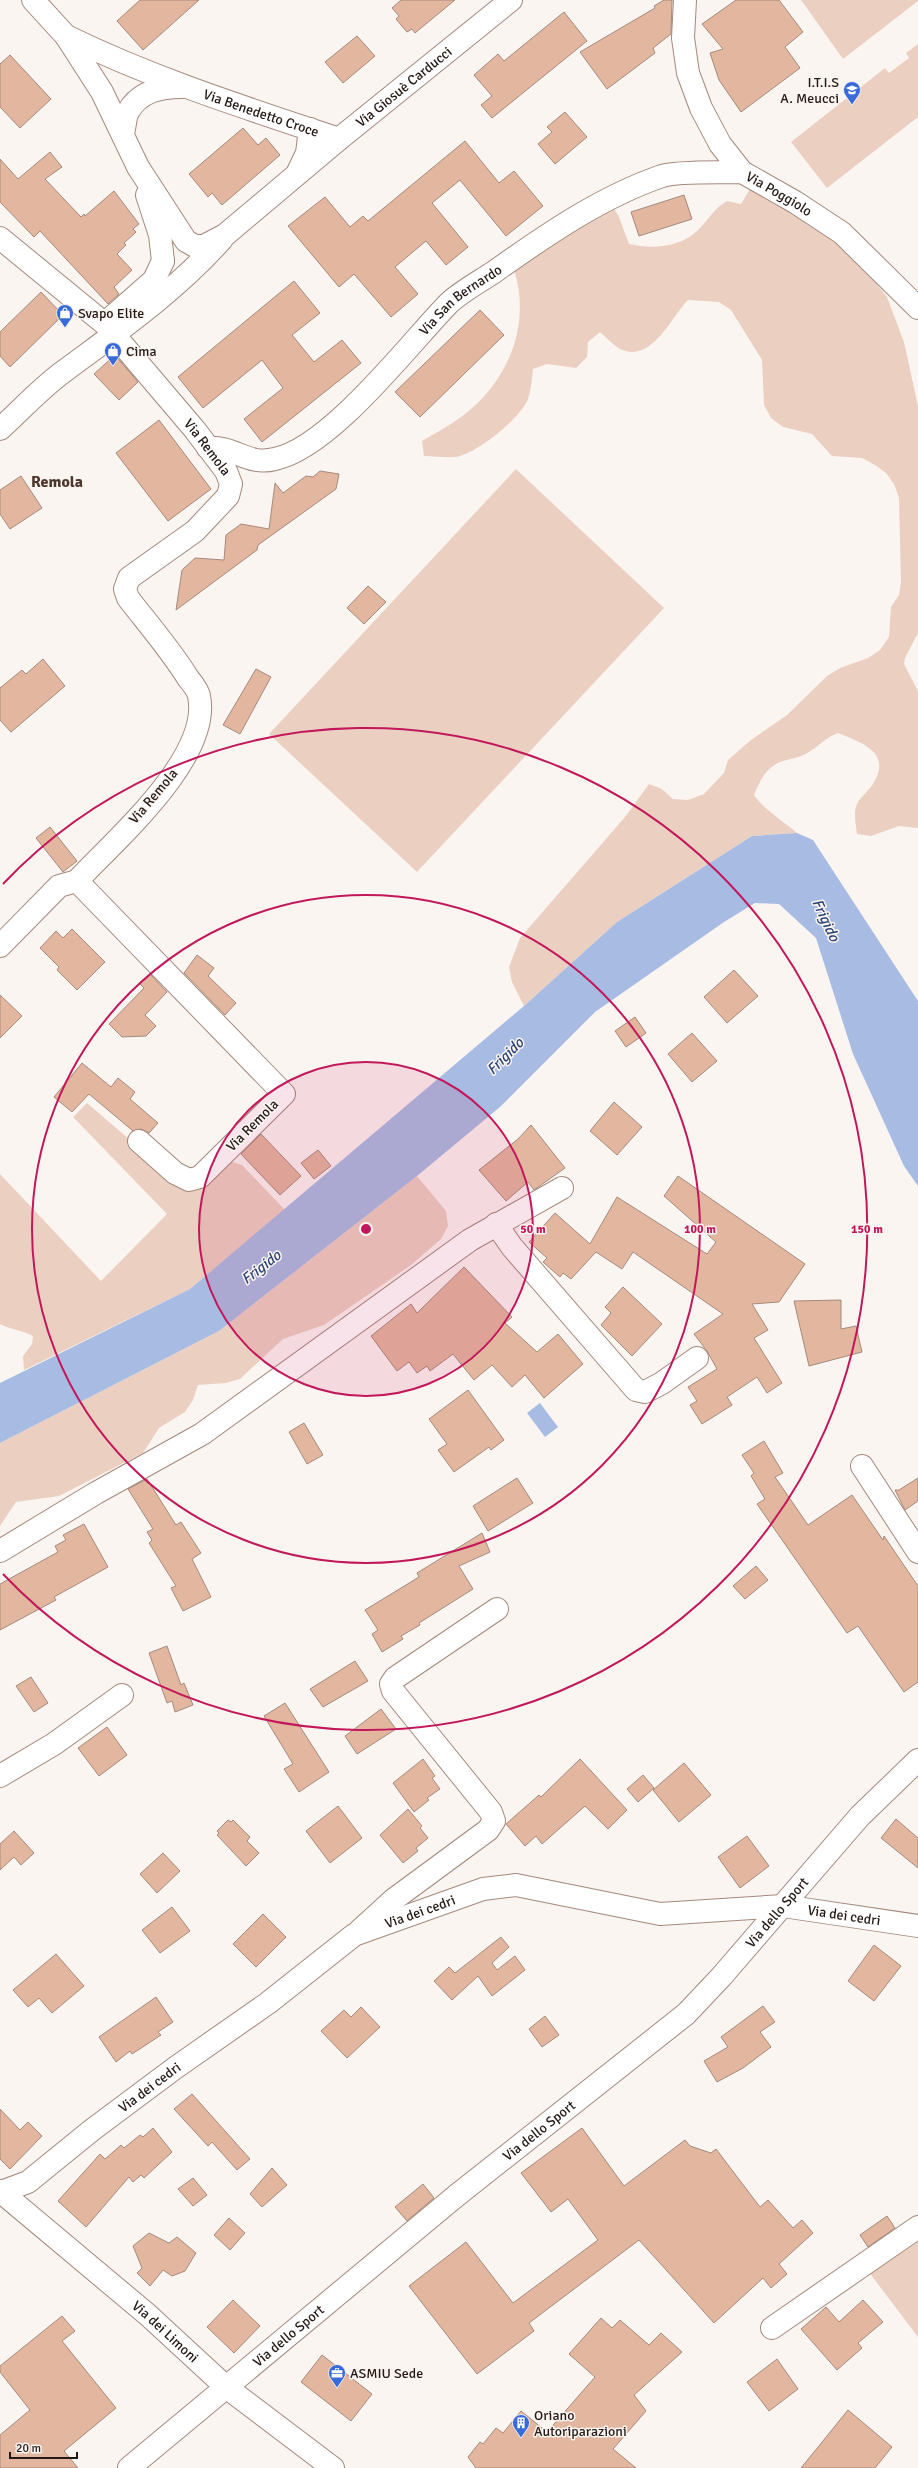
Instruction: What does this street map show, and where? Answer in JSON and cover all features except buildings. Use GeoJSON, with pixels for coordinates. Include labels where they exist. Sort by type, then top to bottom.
{"type":"FeatureCollection","features":[{"type":"Feature","properties":{"kind":"street","name":"Via Benedetto Croce"},"geometry":{"type":"LineString","coordinates":[[33,0],[66,36],[102,92],[123,133],[138,167],[160,235],[163,261]]}},
{"type":"Feature","properties":{"kind":"street","name":"Via Giosuè Carducci"},"geometry":{"type":"LineString","coordinates":[[0,429],[109,330],[199,265],[226,235],[296,175],[512,0]]}},
{"type":"Feature","properties":{"kind":"street","name":"Via Poggiolo"},"geometry":{"type":"LineString","coordinates":[[685,0],[683,38],[688,73],[701,108],[720,144],[742,172],[795,202],[842,233],[918,308]]}},
{"type":"Feature","properties":{"kind":"street","name":"Via Benedetto Croce"},"geometry":{"type":"LineString","coordinates":[[66,36],[108,56],[183,87],[339,139]]}},
{"type":"Feature","properties":{"kind":"street","name":"Via Benedetto Croce"},"geometry":{"type":"LineString","coordinates":[[123,133],[128,112],[140,97],[161,87],[183,87]]}},
{"type":"Feature","properties":{"kind":"street","name":"Via Giosuè Carducci"},"geometry":{"type":"LineString","coordinates":[[296,175],[307,153],[310,129]]}},
{"type":"Feature","properties":{"kind":"street","name":"Via Benedetto Croce"},"geometry":{"type":"LineString","coordinates":[[138,167],[186,241],[195,246],[204,246]]}},
{"type":"Feature","properties":{"kind":"street","name":"Via San Bernardo"},"geometry":{"type":"LineString","coordinates":[[208,448],[227,450],[255,462],[276,459],[295,452],[329,429],[390,370],[451,302],[518,255],[598,204],[664,176],[742,172]]}},
{"type":"Feature","properties":{"kind":"street","name":"Via Giosuè Carducci"},"geometry":{"type":"LineString","coordinates":[[204,246],[226,235]]}},
{"type":"Feature","properties":{"kind":"street","name":"Via Remola"},"geometry":{"type":"LineString","coordinates":[[0,238],[109,330],[159,386],[226,471],[232,484],[228,496],[195,531],[128,578],[125,588],[128,598],[175,657],[199,695],[200,724],[185,757],[169,781],[77,881],[284,1094],[200,1176],[189,1180],[175,1173],[139,1141]]}},
{"type":"Feature","properties":{"kind":"street","name":"Via Giosuè Carducci"},"geometry":{"type":"LineString","coordinates":[[109,330],[154,280],[163,261]]}},
{"type":"Feature","properties":{"kind":"street"},"geometry":{"type":"LineString","coordinates":[[0,946],[59,886],[77,881]]}},
{"type":"Feature","properties":{"kind":"street"},"geometry":{"type":"LineString","coordinates":[[0,1551],[96,1493],[202,1434],[347,1327],[496,1224],[562,1188]]}},
{"type":"Feature","properties":{"kind":"street"},"geometry":{"type":"LineString","coordinates":[[496,1224],[512,1247],[636,1390],[645,1392],[662,1383],[697,1358]]}},
{"type":"Feature","properties":{"kind":"street"},"geometry":{"type":"LineString","coordinates":[[862,1466],[918,1552]]}},
{"type":"Feature","properties":{"kind":"street"},"geometry":{"type":"LineString","coordinates":[[354,1935],[393,1900],[488,1830],[494,1821],[491,1812],[393,1691],[391,1684],[395,1678],[498,1609]]}},
{"type":"Feature","properties":{"kind":"street"},"geometry":{"type":"LineString","coordinates":[[0,1776],[54,1744],[122,1695]]}},
{"type":"Feature","properties":{"kind":"street","name":"Via dello Sport"},"geometry":{"type":"LineString","coordinates":[[129,2468],[456,2196],[686,2014],[722,1978],[860,1816],[918,1760]]}},
{"type":"Feature","properties":{"kind":"street","name":"Via dei cedri"},"geometry":{"type":"LineString","coordinates":[[1,2191],[28,2182],[92,2130],[175,2068],[268,2003],[354,1935],[484,1889],[504,1885],[516,1885],[660,1914],[783,1906],[918,1926]]}},
{"type":"Feature","properties":{"kind":"street","name":"Via dei Limoni"},"geometry":{"type":"LineString","coordinates":[[1,2191],[148,2315],[226,2387],[333,2468]]}},
{"type":"Feature","properties":{"kind":"street"},"geometry":{"type":"LineString","coordinates":[[772,2328],[918,2227]]}},
{"type":"Feature","properties":{"kind":"shaded area"},"geometry":{"type":"Polygon","coordinates":[[[801,0],[918,0],[918,1],[843,59],[801,0]]]}},
{"type":"Feature","properties":{"kind":"shaded area"},"geometry":{"type":"Polygon","coordinates":[[[918,44],[918,117],[827,188],[791,142],[885,68],[889,73],[909,58],[906,53],[918,44]]]}},
{"type":"Feature","properties":{"kind":"shaded area"},"geometry":{"type":"Polygon","coordinates":[[[751,187],[850,250],[887,297],[904,342],[918,406],[918,633],[905,658],[904,664],[918,691],[918,828],[899,826],[871,836],[857,834],[855,819],[856,807],[874,782],[879,772],[879,763],[871,750],[855,740],[838,733],[805,754],[777,763],[765,774],[754,795],[768,810],[797,833],[752,836],[617,922],[524,1006],[512,982],[509,967],[520,938],[625,817],[649,784],[662,789],[673,799],[688,800],[704,794],[724,773],[728,760],[751,740],[787,715],[827,676],[840,668],[868,658],[880,650],[889,637],[891,607],[899,595],[901,582],[899,498],[894,484],[886,473],[862,458],[832,456],[812,434],[783,427],[771,418],[764,405],[762,360],[731,310],[719,302],[688,300],[660,336],[651,345],[642,350],[631,352],[620,349],[600,332],[588,342],[587,357],[576,368],[547,364],[533,369],[529,396],[524,407],[507,425],[485,443],[464,455],[455,457],[424,456],[422,441],[461,417],[477,403],[491,388],[503,370],[512,352],[520,312],[519,291],[514,270],[612,204],[619,217],[629,244],[655,247],[664,246],[690,237],[701,227],[717,208],[727,201],[741,204],[751,187]]]}},
{"type":"Feature","properties":{"kind":"shaded area"},"geometry":{"type":"Polygon","coordinates":[[[516,469],[664,608],[417,872],[269,734],[516,469]]]}},
{"type":"Feature","properties":{"kind":"shaded area"},"geometry":{"type":"Polygon","coordinates":[[[87,1103],[186,1188],[227,1160],[242,1165],[285,1210],[190,1289],[24,1370],[23,1356],[32,1344],[33,1336],[0,1324],[0,1174],[101,1281],[167,1214],[73,1117],[87,1103]]]}},
{"type":"Feature","properties":{"kind":"shaded area"},"geometry":{"type":"Polygon","coordinates":[[[417,1176],[446,1211],[448,1226],[441,1239],[411,1265],[324,1325],[283,1339],[240,1379],[226,1383],[198,1385],[193,1400],[185,1412],[159,1428],[143,1453],[59,1496],[16,1502],[0,1526],[0,1443],[219,1331],[417,1176]]]}},
{"type":"Feature","properties":{"kind":"shaded area"},"geometry":{"type":"Polygon","coordinates":[[[918,2236],[918,2337],[868,2271],[918,2236]]]}},
{"type":"Feature","properties":{"kind":"water","name":"Frigido"},"geometry":{"type":"Polygon","coordinates":[[[797,833],[813,840],[918,1001],[918,1186],[904,1166],[853,1054],[816,938],[779,904],[755,903],[724,922],[595,1012],[500,1107],[417,1176],[219,1331],[0,1443],[0,1383],[190,1289],[524,1006],[617,922],[752,836],[797,833]]]}},
{"type":"Feature","properties":{"kind":"water"},"geometry":{"type":"Polygon","coordinates":[[[540,1403],[558,1427],[545,1437],[527,1413],[540,1403]]]}},
{"type":"Feature","properties":{"kind":"place","name":"I.T.I.S A. Meucci"},"geometry":{"type":"Point","coordinates":[852,105]}},
{"type":"Feature","properties":{"kind":"place","name":"Svapo Elite"},"geometry":{"type":"Point","coordinates":[65,328]}},
{"type":"Feature","properties":{"kind":"place","name":"Cima"},"geometry":{"type":"Point","coordinates":[113,366]}},
{"type":"Feature","properties":{"kind":"place","name":"ASMIU Sede"},"geometry":{"type":"Point","coordinates":[337,2388]}},
{"type":"Feature","properties":{"kind":"place","name":"Oriano Autoriparazioni"},"geometry":{"type":"Point","coordinates":[521,2438]}},
{"type":"Feature","properties":{"kind":"district","name":"Remola"},"geometry":{"type":"Point","coordinates":[57,481]}}]}
